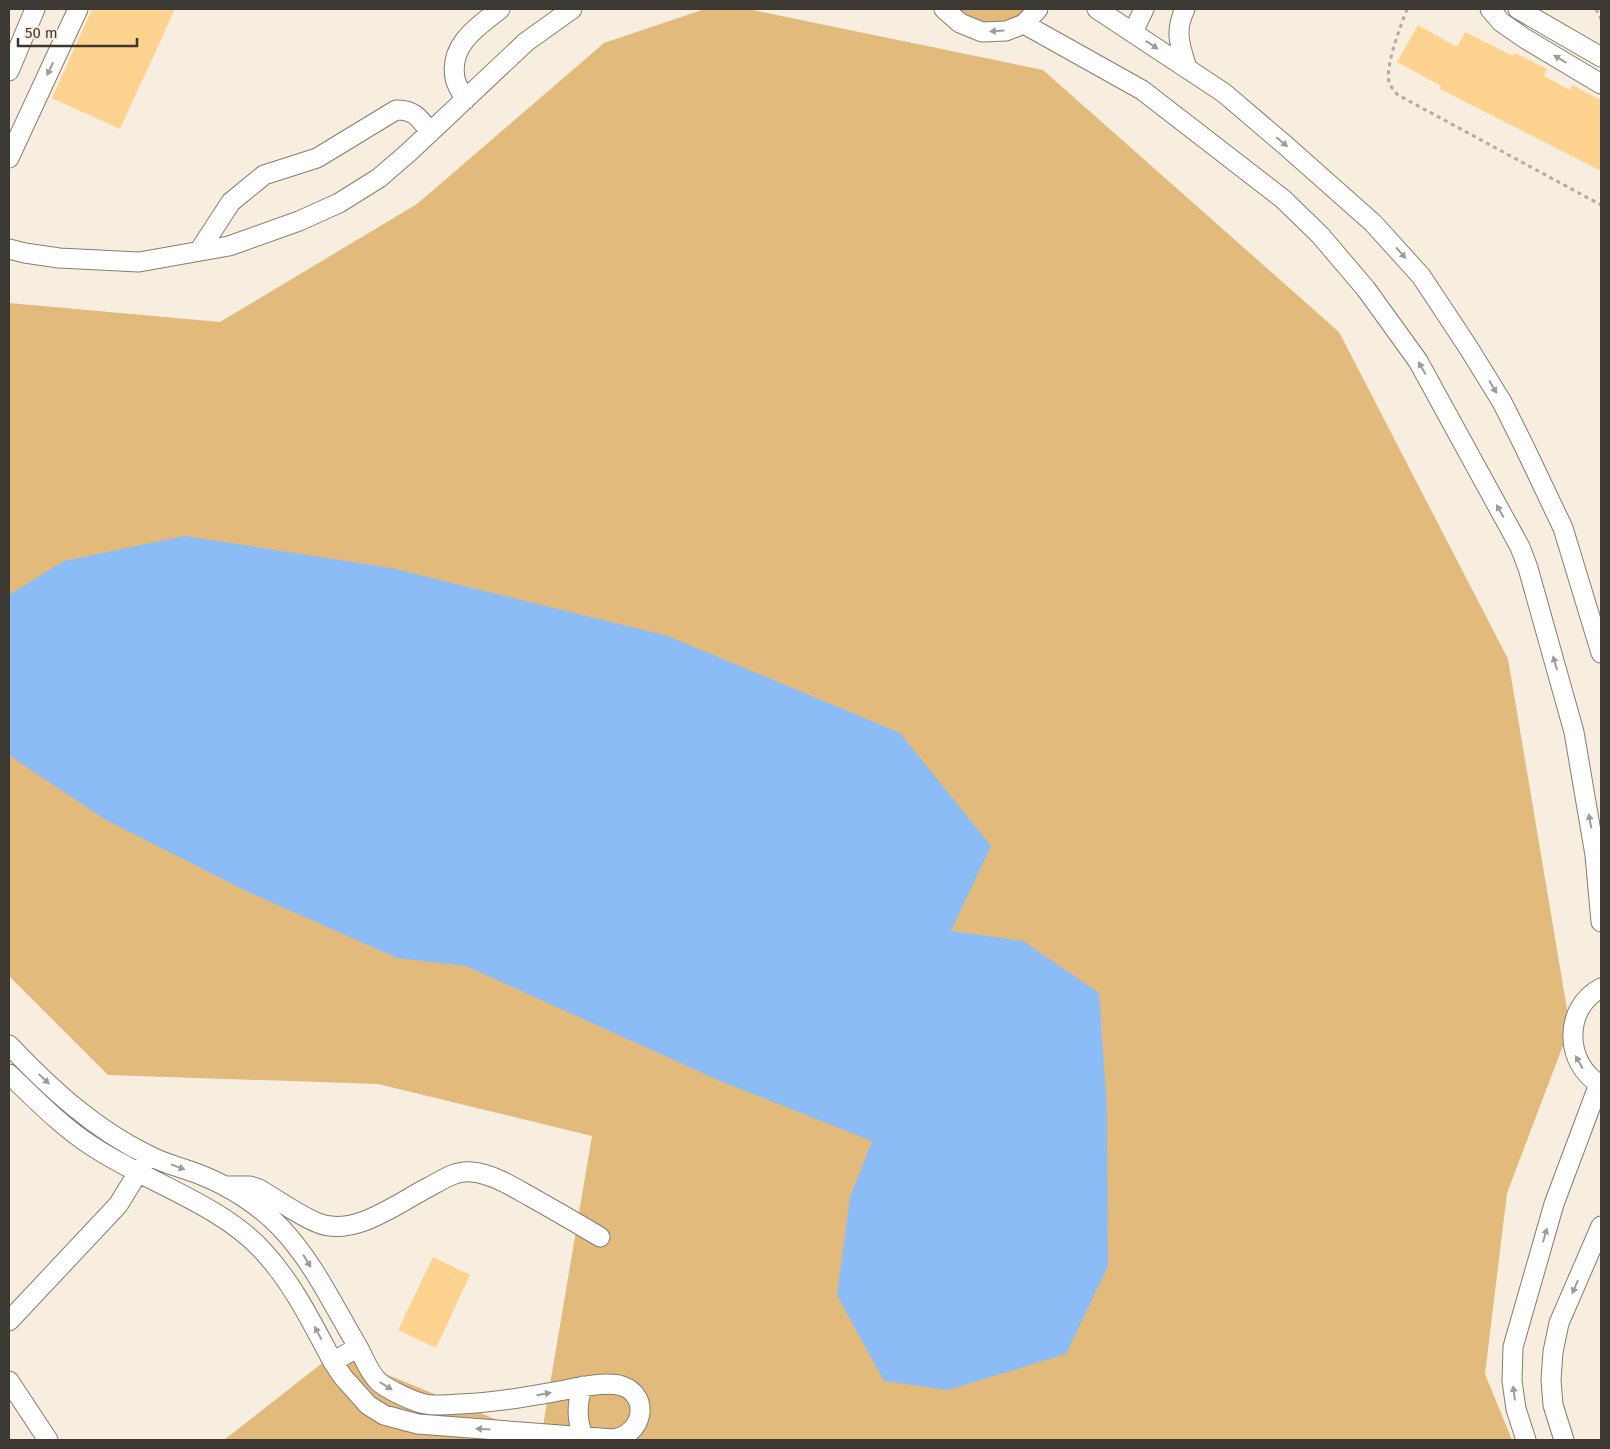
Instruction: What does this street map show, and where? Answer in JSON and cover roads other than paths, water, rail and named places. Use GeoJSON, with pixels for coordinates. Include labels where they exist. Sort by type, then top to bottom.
{"type":"FeatureCollection","features":[{"type":"Feature","properties":{"kind":"street"},"geometry":{"type":"LineString","coordinates":[[9,71],[36,9]]}},
{"type":"Feature","properties":{"kind":"street"},"geometry":{"type":"LineString","coordinates":[[11,146],[78,9]]}},
{"type":"Feature","properties":{"kind":"street"},"geometry":{"type":"LineString","coordinates":[[465,100],[455,80],[454,65],[459,49],[469,33],[500,9]]}},
{"type":"Feature","properties":{"kind":"street"},"geometry":{"type":"LineString","coordinates":[[944,9],[960,24],[982,32],[1006,31],[1024,24],[1038,9]]}},
{"type":"Feature","properties":{"kind":"street"},"geometry":{"type":"LineString","coordinates":[[1097,9],[1224,94],[1286,144],[1373,223],[1421,276],[1502,402],[1524,446],[1563,528],[1601,652]]}},
{"type":"Feature","properties":{"kind":"street"},"geometry":{"type":"LineString","coordinates":[[1133,32],[1144,9]]}},
{"type":"Feature","properties":{"kind":"street"},"geometry":{"type":"LineString","coordinates":[[1185,9],[1181,16],[1178,34],[1187,68]]}},
{"type":"Feature","properties":{"kind":"street"},"geometry":{"type":"LineString","coordinates":[[1518,9],[1601,57]]}},
{"type":"Feature","properties":{"kind":"street"},"geometry":{"type":"LineString","coordinates":[[1495,10],[1501,22],[1601,84]]}},
{"type":"Feature","properties":{"kind":"street"},"geometry":{"type":"LineString","coordinates":[[9,249],[59,258],[139,262],[229,246],[299,221],[339,203],[379,178],[561,11]]}},
{"type":"Feature","properties":{"kind":"street"},"geometry":{"type":"LineString","coordinates":[[1024,24],[1142,90],[1283,199],[1320,235],[1366,289],[1418,361],[1520,547],[1528,568],[1574,732],[1595,854],[1601,922]]}},
{"type":"Feature","properties":{"kind":"street"},"geometry":{"type":"LineString","coordinates":[[199,251],[230,202],[264,175],[317,158],[396,110],[404,109],[418,116],[430,132]]}},
{"type":"Feature","properties":{"kind":"street"},"geometry":{"type":"LineString","coordinates":[[1526,1440],[1516,1409],[1512,1381],[1514,1348],[1554,1204],[1600,1084],[1581,1067],[1572,1044],[1572,1032],[1579,1008],[1601,988]]}},
{"type":"Feature","properties":{"kind":"street"},"geometry":{"type":"LineString","coordinates":[[9,1045],[101,1129],[149,1156],[224,1186],[254,1205],[279,1226],[302,1252],[377,1380],[386,1387],[424,1404],[440,1405],[492,1402],[584,1386],[621,1386],[635,1396],[639,1404],[640,1412],[635,1428],[622,1438],[613,1439],[418,1424],[384,1414],[368,1405],[343,1377],[333,1362],[287,1280],[262,1250],[243,1232],[212,1212],[138,1173],[87,1143],[47,1110],[9,1074]]}},
{"type":"Feature","properties":{"kind":"street"},"geometry":{"type":"LineString","coordinates":[[9,1321],[118,1204],[149,1156]]}},
{"type":"Feature","properties":{"kind":"street"},"geometry":{"type":"LineString","coordinates":[[224,1186],[250,1186],[259,1189],[318,1223],[337,1227],[354,1225],[378,1216],[451,1175],[471,1172],[488,1176],[516,1189],[600,1237]]}},
{"type":"Feature","properties":{"kind":"street"},"geometry":{"type":"LineString","coordinates":[[1564,1440],[1553,1406],[1551,1380],[1552,1352],[1559,1324],[1601,1226]]}},
{"type":"Feature","properties":{"kind":"street"},"geometry":{"type":"LineString","coordinates":[[333,1362],[358,1348]]}},
{"type":"Feature","properties":{"kind":"street"},"geometry":{"type":"LineString","coordinates":[[9,1381],[48,1440]]}},
{"type":"Feature","properties":{"kind":"street"},"geometry":{"type":"LineString","coordinates":[[584,1386],[580,1395],[577,1412],[584,1438]]}},
{"type":"Feature","properties":{"kind":"street"},"geometry":{"type":"LineString","coordinates":[[506,1399],[507,1431]]}},
{"type":"Feature","properties":{"kind":"water"},"geometry":{"type":"Polygon","coordinates":[[[185,536],[391,568],[668,636],[900,733],[991,846],[951,931],[1023,941],[1099,993],[1107,1108],[1108,1266],[1066,1354],[948,1390],[884,1381],[837,1295],[850,1197],[872,1141],[718,1080],[466,966],[397,958],[246,891],[104,819],[9,755],[9,595],[64,561],[185,536]]]}}]}
